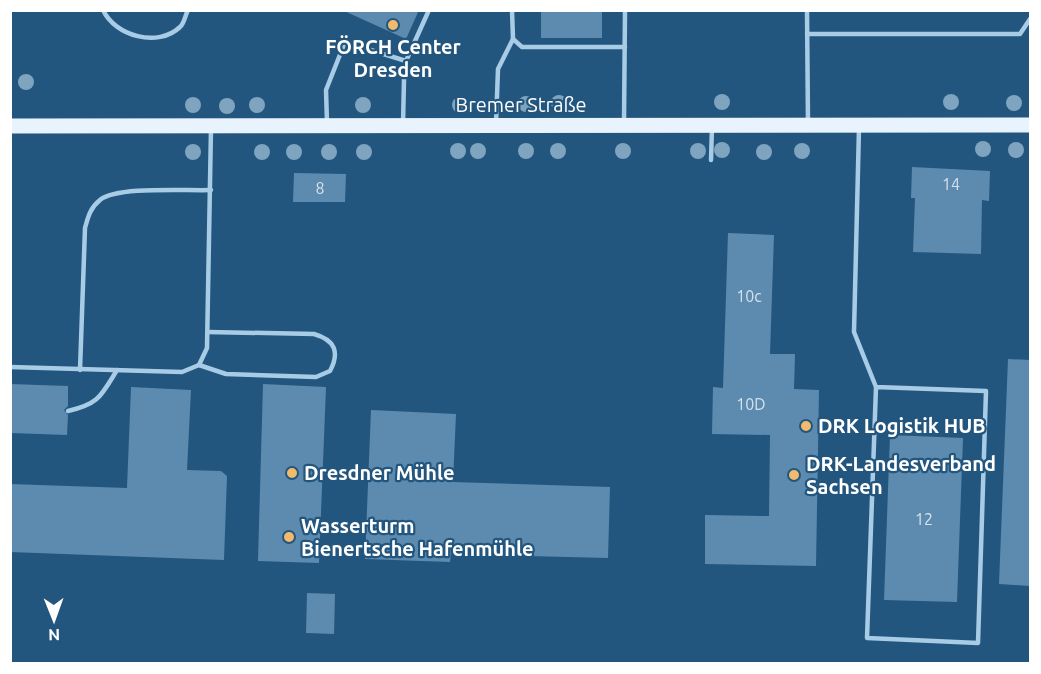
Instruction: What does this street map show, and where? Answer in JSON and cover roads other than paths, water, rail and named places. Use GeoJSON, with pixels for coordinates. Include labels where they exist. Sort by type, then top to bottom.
{"type":"FeatureCollection","features":[{"type":"Feature","properties":{"kind":"main road","name":"Bremer Straße"},"geometry":{"type":"LineString","coordinates":[[10,126],[860,127],[1030,125]]}},
{"type":"Feature","properties":{"kind":"lane"},"geometry":{"type":"LineString","coordinates":[[104,10],[108,20],[132,36],[163,38],[181,27],[188,10]]}},
{"type":"Feature","properties":{"kind":"lane"},"geometry":{"type":"LineString","coordinates":[[403,126],[406,61],[429,10]]}},
{"type":"Feature","properties":{"kind":"lane"},"geometry":{"type":"LineString","coordinates":[[495,126],[498,69],[513,39],[512,10]]}},
{"type":"Feature","properties":{"kind":"lane"},"geometry":{"type":"LineString","coordinates":[[624,126],[625,10]]}},
{"type":"Feature","properties":{"kind":"lane"},"geometry":{"type":"LineString","coordinates":[[807,10],[808,126]]}},
{"type":"Feature","properties":{"kind":"lane"},"geometry":{"type":"LineString","coordinates":[[807,34],[1020,34],[1030,19]]}},
{"type":"Feature","properties":{"kind":"lane"},"geometry":{"type":"LineString","coordinates":[[513,39],[522,47],[625,47]]}},
{"type":"Feature","properties":{"kind":"lane"},"geometry":{"type":"LineString","coordinates":[[327,125],[326,90],[345,42],[406,61]]}},
{"type":"Feature","properties":{"kind":"lane"},"geometry":{"type":"LineString","coordinates":[[199,365],[207,348],[208,332],[211,125]]}},
{"type":"Feature","properties":{"kind":"lane"},"geometry":{"type":"LineString","coordinates":[[711,160],[712,126]]}},
{"type":"Feature","properties":{"kind":"lane"},"geometry":{"type":"LineString","coordinates":[[860,127],[854,332],[876,387],[867,638],[978,643],[986,392],[876,387]]}},
{"type":"Feature","properties":{"kind":"lane"},"geometry":{"type":"LineString","coordinates":[[80,370],[86,228],[90,211],[101,198],[123,192],[211,190]]}},
{"type":"Feature","properties":{"kind":"lane"},"geometry":{"type":"LineString","coordinates":[[10,367],[182,372],[199,365],[226,374],[316,376],[330,372],[335,361],[335,349],[327,338],[314,334],[208,332]]}},
{"type":"Feature","properties":{"kind":"lane"},"geometry":{"type":"LineString","coordinates":[[68,411],[84,407],[99,399],[117,370]]}},
{"type":"Feature","properties":{"kind":"place","name":"FÖRCH Center Dresden"},"geometry":{"type":"Point","coordinates":[393,25]}},
{"type":"Feature","properties":{"kind":"place","name":"DRK Logistik HUB"},"geometry":{"type":"Point","coordinates":[806,426]}},
{"type":"Feature","properties":{"kind":"place","name":"Dresdner Mühle"},"geometry":{"type":"Point","coordinates":[292,473]}},
{"type":"Feature","properties":{"kind":"place","name":"DRK-Landesverband Sachsen"},"geometry":{"type":"Point","coordinates":[794,475]}},
{"type":"Feature","properties":{"kind":"place","name":"Wasserturm Bienertsche Hafenmühle"},"geometry":{"type":"Point","coordinates":[289,537]}}]}
